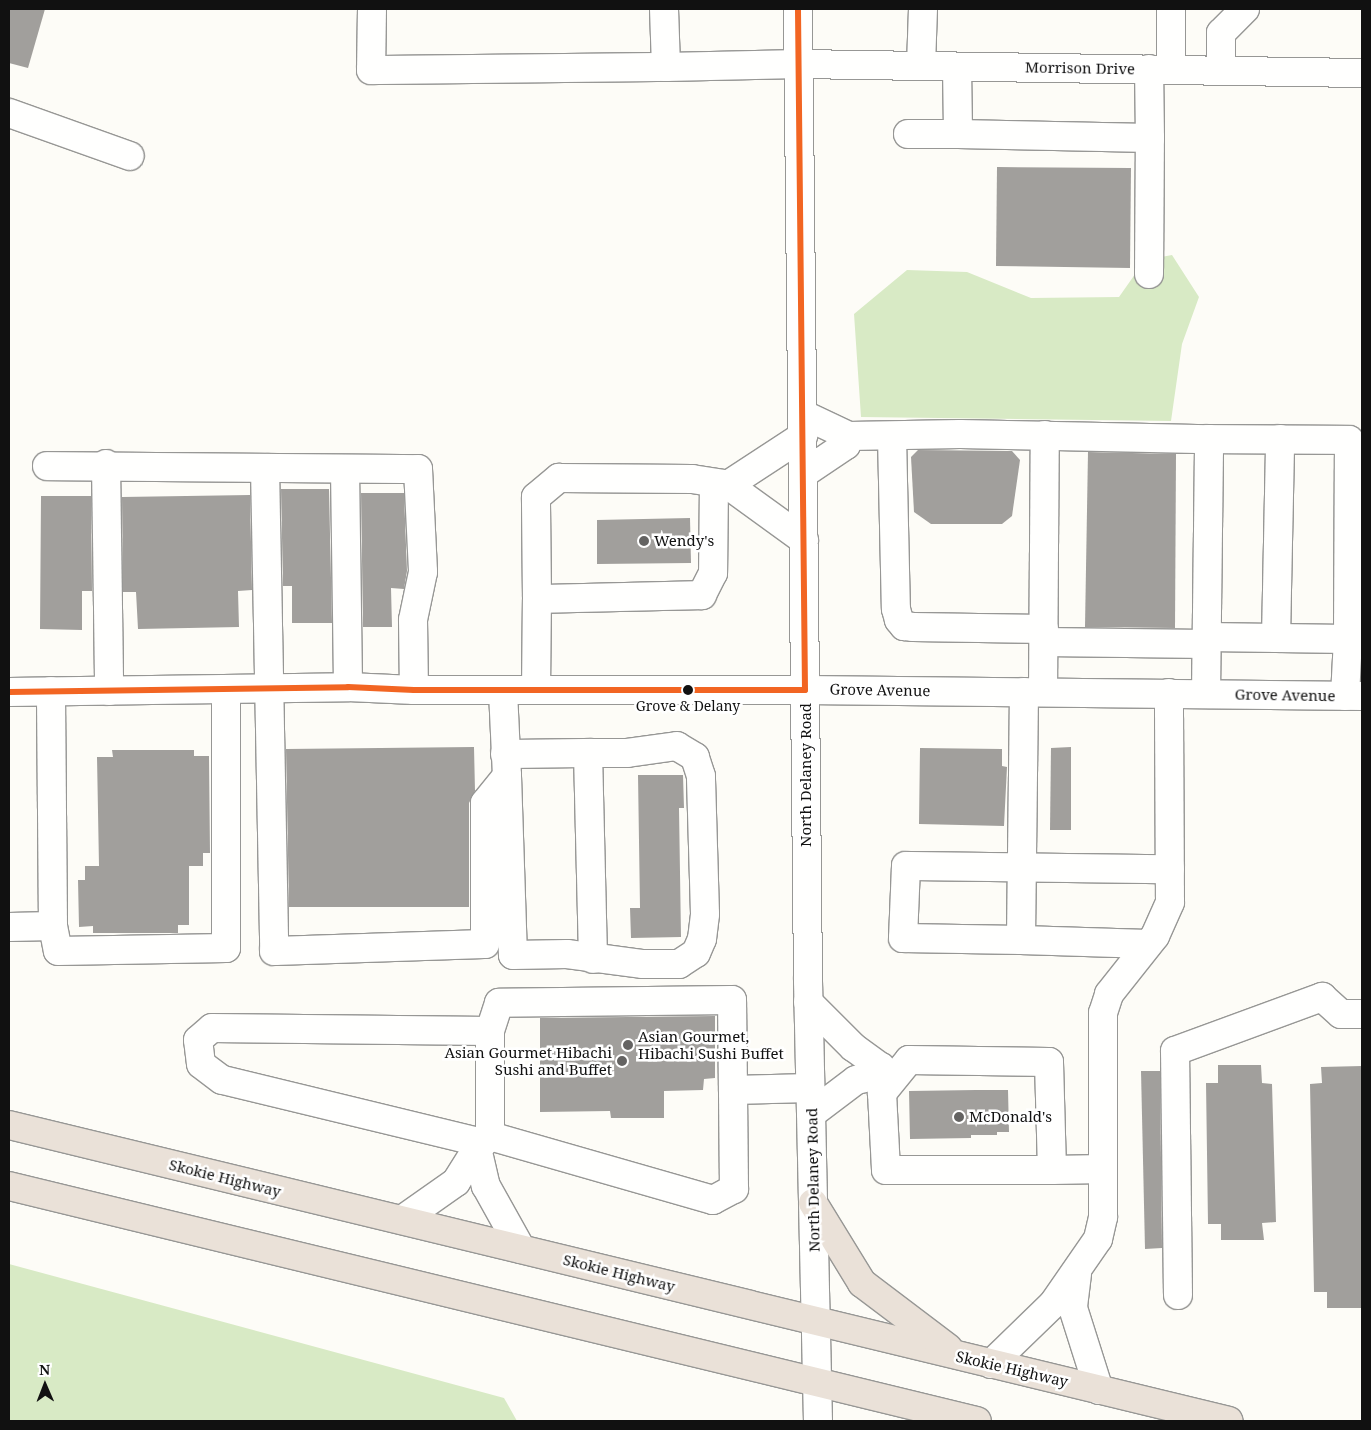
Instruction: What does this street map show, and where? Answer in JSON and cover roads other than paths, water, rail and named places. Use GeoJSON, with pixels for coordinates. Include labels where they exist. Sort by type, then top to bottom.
{"type":"FeatureCollection","features":[{"type":"Feature","properties":{"kind":"highway","name":"Skokie Highway"},"geometry":{"type":"LineString","coordinates":[[9,1125],[1229,1421]]}},
{"type":"Feature","properties":{"kind":"highway"},"geometry":{"type":"LineString","coordinates":[[9,1186],[818,1382],[905,1413],[977,1421]]}},
{"type":"Feature","properties":{"kind":"highway"},"geometry":{"type":"LineString","coordinates":[[813,1203],[862,1283],[959,1356]]}},
{"type":"Feature","properties":{"kind":"street","name":"Morrison Drive"},"geometry":{"type":"LineString","coordinates":[[372,9],[372,70],[799,64],[1362,73]]}},
{"type":"Feature","properties":{"kind":"street"},"geometry":{"type":"LineString","coordinates":[[664,9],[666,67]]}},
{"type":"Feature","properties":{"kind":"street","name":"North Delaney Road"},"geometry":{"type":"LineString","coordinates":[[798,9],[808,1002],[818,1421]]}},
{"type":"Feature","properties":{"kind":"street"},"geometry":{"type":"LineString","coordinates":[[921,66],[923,9]]}},
{"type":"Feature","properties":{"kind":"street"},"geometry":{"type":"LineString","coordinates":[[1149,274],[1150,138],[1171,9]]}},
{"type":"Feature","properties":{"kind":"street"},"geometry":{"type":"LineString","coordinates":[[1221,71],[1221,33],[1245,9]]}},
{"type":"Feature","properties":{"kind":"street"},"geometry":{"type":"LineString","coordinates":[[957,67],[958,134]]}},
{"type":"Feature","properties":{"kind":"street"},"geometry":{"type":"LineString","coordinates":[[9,113],[130,156]]}},
{"type":"Feature","properties":{"kind":"street"},"geometry":{"type":"LineString","coordinates":[[908,134],[1150,138]]}},
{"type":"Feature","properties":{"kind":"street"},"geometry":{"type":"LineString","coordinates":[[537,599],[702,595],[713,573],[721,484],[802,425],[849,436],[1045,436],[1349,440],[1355,472],[1348,639],[1354,696]]}},
{"type":"Feature","properties":{"kind":"street"},"geometry":{"type":"LineString","coordinates":[[803,474],[846,445],[849,436]]}},
{"type":"Feature","properties":{"kind":"street"},"geometry":{"type":"LineString","coordinates":[[892,436],[896,609],[899,620],[904,626],[1044,636],[1207,641],[1276,638],[1348,639]]}},
{"type":"Feature","properties":{"kind":"street"},"geometry":{"type":"LineString","coordinates":[[1021,940],[1022,868],[1034,692],[1044,636],[1045,436]]}},
{"type":"Feature","properties":{"kind":"street"},"geometry":{"type":"LineString","coordinates":[[1206,694],[1209,439]]}},
{"type":"Feature","properties":{"kind":"street"},"geometry":{"type":"LineString","coordinates":[[1276,638],[1280,439]]}},
{"type":"Feature","properties":{"kind":"street"},"geometry":{"type":"LineString","coordinates":[[47,466],[106,464],[418,469],[423,572],[413,620],[414,690]]}},
{"type":"Feature","properties":{"kind":"street"},"geometry":{"type":"LineString","coordinates":[[106,464],[109,691]]}},
{"type":"Feature","properties":{"kind":"street"},"geometry":{"type":"LineString","coordinates":[[265,468],[274,951],[485,944],[485,803],[506,765]]}},
{"type":"Feature","properties":{"kind":"street"},"geometry":{"type":"LineString","coordinates":[[345,469],[348,687]]}},
{"type":"Feature","properties":{"kind":"street"},"geometry":{"type":"LineString","coordinates":[[536,690],[536,497],[559,478],[692,479],[721,484],[804,540]]}},
{"type":"Feature","properties":{"kind":"street","name":"Grove Avenue"},"geometry":{"type":"LineString","coordinates":[[9,692],[270,691],[348,687],[414,690],[805,690],[1354,696]]}},
{"type":"Feature","properties":{"kind":"street"},"geometry":{"type":"LineString","coordinates":[[51,691],[53,926],[58,951],[226,948],[226,690]]}},
{"type":"Feature","properties":{"kind":"street"},"geometry":{"type":"LineString","coordinates":[[503,690],[513,955],[568,954],[594,959],[679,964],[696,953],[705,914],[702,776],[695,757],[677,746],[628,754],[588,753],[506,765]]}},
{"type":"Feature","properties":{"kind":"street"},"geometry":{"type":"LineString","coordinates":[[991,1364],[1053,1304],[1098,1239],[1103,1218],[1103,1013],[1109,994],[1148,944],[1170,902],[1169,693]]}},
{"type":"Feature","properties":{"kind":"street"},"geometry":{"type":"LineString","coordinates":[[588,753],[594,959]]}},
{"type":"Feature","properties":{"kind":"street"},"geometry":{"type":"LineString","coordinates":[[1148,944],[903,938],[906,866],[1170,869]]}},
{"type":"Feature","properties":{"kind":"street"},"geometry":{"type":"LineString","coordinates":[[9,927],[53,926]]}},
{"type":"Feature","properties":{"kind":"street"},"geometry":{"type":"LineString","coordinates":[[1178,1295],[1175,1051],[1322,997],[1341,1014],[1362,1014]]}},
{"type":"Feature","properties":{"kind":"street"},"geometry":{"type":"LineString","coordinates":[[490,1031],[212,1028],[198,1040],[201,1064],[222,1080],[484,1142],[713,1200],[734,1189],[732,1000],[499,1003],[490,1031],[484,1142],[486,1186],[521,1249]]}},
{"type":"Feature","properties":{"kind":"street"},"geometry":{"type":"LineString","coordinates":[[808,1002],[853,1047],[881,1067],[890,1080]]}},
{"type":"Feature","properties":{"kind":"street"},"geometry":{"type":"LineString","coordinates":[[1052,1170],[1049,1062],[909,1060],[890,1080],[882,1093],[886,1170],[1052,1170],[1103,1169]]}},
{"type":"Feature","properties":{"kind":"street"},"geometry":{"type":"LineString","coordinates":[[733,1090],[811,1101],[856,1080],[869,1077],[890,1080]]}},
{"type":"Feature","properties":{"kind":"street"},"geometry":{"type":"LineString","coordinates":[[402,1220],[456,1182],[484,1142]]}},
{"type":"Feature","properties":{"kind":"street"},"geometry":{"type":"LineString","coordinates":[[1077,1270],[1073,1308],[1099,1390]]}},
{"type":"Feature","properties":{"kind":"place","name":"Wendy's"},"geometry":{"type":"Point","coordinates":[644,541]}},
{"type":"Feature","properties":{"kind":"place","name":"Grove & Delany"},"geometry":{"type":"Point","coordinates":[688,690]}},
{"type":"Feature","properties":{"kind":"place","name":"Asian Gourmet, Hibachi Sushi Buffet"},"geometry":{"type":"Point","coordinates":[628,1045]}},
{"type":"Feature","properties":{"kind":"place","name":"Asian Gourmet Hibachi Sushi and Buffet"},"geometry":{"type":"Point","coordinates":[622,1061]}},
{"type":"Feature","properties":{"kind":"place","name":"McDonald's"},"geometry":{"type":"Point","coordinates":[959,1117]}}]}
